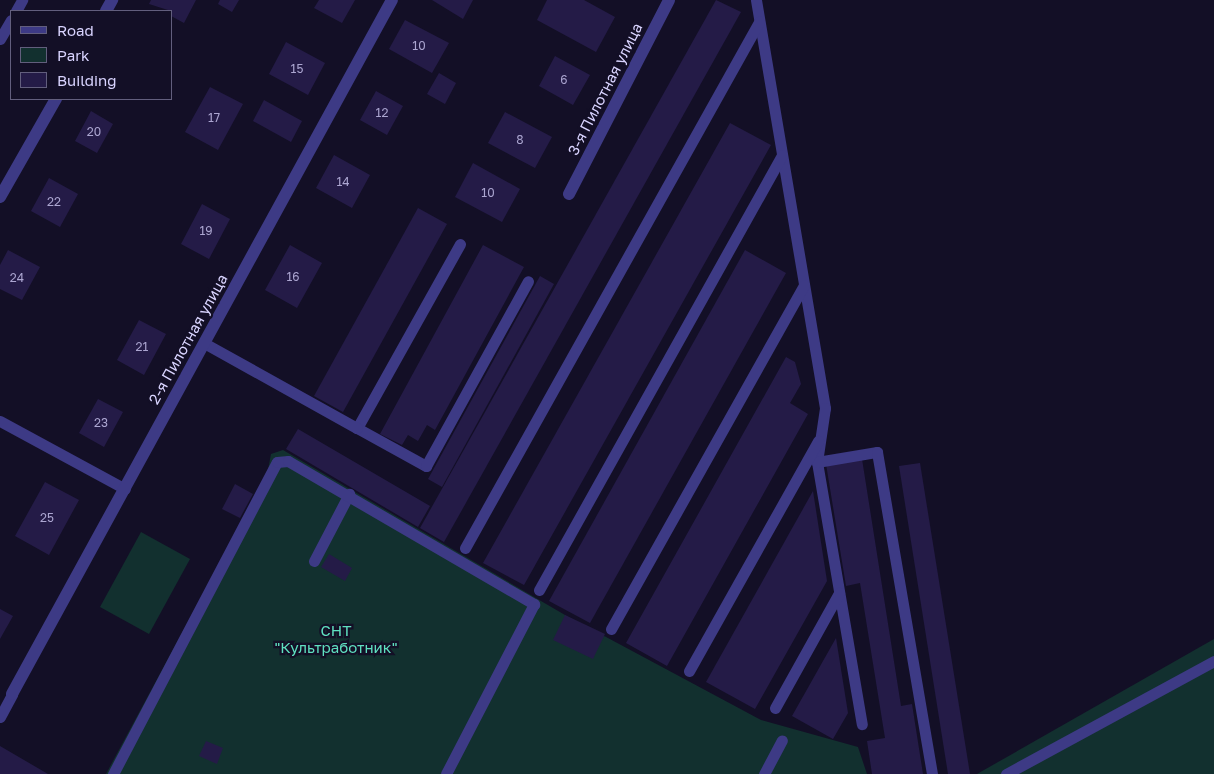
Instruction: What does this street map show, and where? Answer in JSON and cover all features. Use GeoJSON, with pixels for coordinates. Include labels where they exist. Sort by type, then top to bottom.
{"type":"FeatureCollection","features":[{"type":"Feature","properties":{"kind":"street","name":"2-я Пилотная улица"},"geometry":{"type":"LineString","coordinates":[[12,694],[392,0]]}},
{"type":"Feature","properties":{"kind":"street","name":"3-я Пилотная улица"},"geometry":{"type":"LineString","coordinates":[[568,194],[669,0]]}},
{"type":"Feature","properties":{"kind":"street"},"geometry":{"type":"LineString","coordinates":[[0,196],[55,100]]}},
{"type":"Feature","properties":{"kind":"lane"},"geometry":{"type":"LineString","coordinates":[[756,0],[825,408],[817,462],[862,724]]}},
{"type":"Feature","properties":{"kind":"lane"},"geometry":{"type":"LineString","coordinates":[[0,40],[10,22]]}},
{"type":"Feature","properties":{"kind":"lane"},"geometry":{"type":"LineString","coordinates":[[465,548],[759,22]]}},
{"type":"Feature","properties":{"kind":"lane"},"geometry":{"type":"LineString","coordinates":[[539,590],[782,155]]}},
{"type":"Feature","properties":{"kind":"lane"},"geometry":{"type":"LineString","coordinates":[[358,428],[460,244]]}},
{"type":"Feature","properties":{"kind":"lane"},"geometry":{"type":"LineString","coordinates":[[204,343],[426,466],[528,282]]}},
{"type":"Feature","properties":{"kind":"lane"},"geometry":{"type":"LineString","coordinates":[[611,629],[804,285]]}},
{"type":"Feature","properties":{"kind":"lane"},"geometry":{"type":"LineString","coordinates":[[0,421],[125,489]]}},
{"type":"Feature","properties":{"kind":"lane"},"geometry":{"type":"LineString","coordinates":[[689,671],[821,435]]}},
{"type":"Feature","properties":{"kind":"lane"},"geometry":{"type":"LineString","coordinates":[[817,462],[877,452],[932,774]]}},
{"type":"Feature","properties":{"kind":"lane"},"geometry":{"type":"LineString","coordinates":[[113,774],[278,462],[288,461],[349,494],[534,604],[446,774]]}},
{"type":"Feature","properties":{"kind":"lane"},"geometry":{"type":"LineString","coordinates":[[314,561],[349,494]]}},
{"type":"Feature","properties":{"kind":"lane"},"geometry":{"type":"LineString","coordinates":[[775,708],[840,593]]}},
{"type":"Feature","properties":{"kind":"lane"},"geometry":{"type":"LineString","coordinates":[[1006,774],[1214,661]]}},
{"type":"Feature","properties":{"kind":"lane"},"geometry":{"type":"LineString","coordinates":[[0,717],[12,694]]}},
{"type":"Feature","properties":{"kind":"lane"},"geometry":{"type":"LineString","coordinates":[[764,774],[782,740]]}},
{"type":"Feature","properties":{"kind":"green space","name":"СНТ \"Культработник\""},"geometry":{"type":"Polygon","coordinates":[[[283,450],[565,615],[761,720],[858,747],[867,774],[106,774],[267,475],[271,454],[283,450]]]}},
{"type":"Feature","properties":{"kind":"green space"},"geometry":{"type":"Polygon","coordinates":[[[141,532],[190,559],[149,634],[100,607],[141,532]]]}},
{"type":"Feature","properties":{"kind":"green space"},"geometry":{"type":"Polygon","coordinates":[[[1214,639],[1214,774],[977,774],[1214,639]]]}},
{"type":"Feature","properties":{"kind":"building"},"geometry":{"type":"Polygon","coordinates":[[[151,0],[196,0],[184,23],[172,17],[172,10],[149,4],[151,0]]]}},
{"type":"Feature","properties":{"kind":"building"},"geometry":{"type":"Polygon","coordinates":[[[220,0],[239,0],[232,12],[218,4],[220,0]]]}},
{"type":"Feature","properties":{"kind":"building"},"geometry":{"type":"Polygon","coordinates":[[[319,0],[355,0],[342,23],[314,8],[319,0]]]}},
{"type":"Feature","properties":{"kind":"building"},"geometry":{"type":"Polygon","coordinates":[[[432,0],[473,0],[463,19],[432,0]]]}},
{"type":"Feature","properties":{"kind":"building"},"geometry":{"type":"Polygon","coordinates":[[[547,0],[584,0],[615,17],[596,52],[537,20],[547,0]]]}},
{"type":"Feature","properties":{"kind":"building"},"geometry":{"type":"Polygon","coordinates":[[[716,0],[741,12],[444,542],[420,528],[716,0]]]}},
{"type":"Feature","properties":{"kind":"building"},"geometry":{"type":"Polygon","coordinates":[[[405,20],[449,43],[432,73],[389,49],[405,20]]]}},
{"type":"Feature","properties":{"kind":"building"},"geometry":{"type":"Polygon","coordinates":[[[286,42],[325,63],[308,95],[269,74],[286,42]]]}},
{"type":"Feature","properties":{"kind":"building"},"geometry":{"type":"Polygon","coordinates":[[[555,56],[590,75],[573,105],[539,86],[555,56]]]}},
{"type":"Feature","properties":{"kind":"building"},"geometry":{"type":"Polygon","coordinates":[[[439,73],[456,83],[445,104],[427,94],[439,73]]]}},
{"type":"Feature","properties":{"kind":"building"},"geometry":{"type":"Polygon","coordinates":[[[210,87],[243,104],[218,150],[185,132],[210,87]]]}},
{"type":"Feature","properties":{"kind":"building"},"geometry":{"type":"Polygon","coordinates":[[[376,91],[403,106],[387,135],[360,120],[376,91]]]}},
{"type":"Feature","properties":{"kind":"building"},"geometry":{"type":"Polygon","coordinates":[[[264,100],[302,121],[291,142],[253,121],[264,100]]]}},
{"type":"Feature","properties":{"kind":"building"},"geometry":{"type":"Polygon","coordinates":[[[91,111],[113,124],[97,153],[75,141],[91,111]]]}},
{"type":"Feature","properties":{"kind":"building"},"geometry":{"type":"Polygon","coordinates":[[[505,112],[552,137],[535,168],[488,143],[505,112]]]}},
{"type":"Feature","properties":{"kind":"building"},"geometry":{"type":"Polygon","coordinates":[[[730,123],[771,145],[524,585],[483,563],[730,123]]]}},
{"type":"Feature","properties":{"kind":"building"},"geometry":{"type":"Polygon","coordinates":[[[334,155],[370,175],[352,208],[316,188],[334,155]]]}},
{"type":"Feature","properties":{"kind":"building"},"geometry":{"type":"Polygon","coordinates":[[[473,163],[520,189],[502,222],[455,197],[473,163]]]}},
{"type":"Feature","properties":{"kind":"building"},"geometry":{"type":"Polygon","coordinates":[[[49,178],[78,194],[60,227],[31,211],[49,178]]]}},
{"type":"Feature","properties":{"kind":"building"},"geometry":{"type":"Polygon","coordinates":[[[202,204],[230,219],[209,259],[181,244],[202,204]]]}},
{"type":"Feature","properties":{"kind":"building"},"geometry":{"type":"Polygon","coordinates":[[[418,208],[447,224],[343,412],[314,396],[418,208]]]}},
{"type":"Feature","properties":{"kind":"building"},"geometry":{"type":"Polygon","coordinates":[[[290,245],[322,263],[297,308],[265,290],[290,245]]]}},
{"type":"Feature","properties":{"kind":"building"},"geometry":{"type":"Polygon","coordinates":[[[483,245],[524,267],[435,430],[427,425],[418,441],[408,435],[402,445],[380,434],[483,245]]]}},
{"type":"Feature","properties":{"kind":"building"},"geometry":{"type":"Polygon","coordinates":[[[8,250],[40,267],[22,300],[0,289],[0,265],[8,250]]]}},
{"type":"Feature","properties":{"kind":"building"},"geometry":{"type":"Polygon","coordinates":[[[745,250],[786,273],[590,623],[549,601],[745,250]]]}},
{"type":"Feature","properties":{"kind":"building"},"geometry":{"type":"Polygon","coordinates":[[[540,276],[554,284],[442,487],[428,479],[540,276]]]}},
{"type":"Feature","properties":{"kind":"building"},"geometry":{"type":"Polygon","coordinates":[[[139,320],[166,334],[144,375],[117,360],[139,320]]]}},
{"type":"Feature","properties":{"kind":"building"},"geometry":{"type":"Polygon","coordinates":[[[786,357],[795,362],[801,384],[790,403],[808,414],[667,666],[626,643],[786,357]]]}},
{"type":"Feature","properties":{"kind":"building"},"geometry":{"type":"Polygon","coordinates":[[[98,399],[123,412],[104,447],[79,433],[98,399]]]}},
{"type":"Feature","properties":{"kind":"building"},"geometry":{"type":"Polygon","coordinates":[[[298,429],[430,506],[418,527],[286,449],[298,429]]]}},
{"type":"Feature","properties":{"kind":"building"},"geometry":{"type":"Polygon","coordinates":[[[862,459],[901,706],[912,704],[923,774],[872,774],[867,741],[885,738],[860,583],[846,586],[826,464],[862,459]]]}},
{"type":"Feature","properties":{"kind":"building"},"geometry":{"type":"Polygon","coordinates":[[[920,463],[970,774],[948,774],[899,466],[920,463]]]}},
{"type":"Feature","properties":{"kind":"building"},"geometry":{"type":"Polygon","coordinates":[[[45,482],[79,500],[49,555],[15,536],[45,482]]]}},
{"type":"Feature","properties":{"kind":"building"},"geometry":{"type":"Polygon","coordinates":[[[235,484],[253,494],[240,518],[222,509],[235,484]]]}},
{"type":"Feature","properties":{"kind":"building"},"geometry":{"type":"Polygon","coordinates":[[[813,491],[827,581],[755,709],[706,682],[813,491]]]}},
{"type":"Feature","properties":{"kind":"building"},"geometry":{"type":"Polygon","coordinates":[[[329,554],[352,568],[345,581],[321,567],[329,554]]]}},
{"type":"Feature","properties":{"kind":"building"},"geometry":{"type":"Polygon","coordinates":[[[0,609],[13,616],[0,639],[0,609]]]}},
{"type":"Feature","properties":{"kind":"building"},"geometry":{"type":"Polygon","coordinates":[[[565,615],[605,634],[593,659],[553,640],[565,615]]]}},
{"type":"Feature","properties":{"kind":"building"},"geometry":{"type":"Polygon","coordinates":[[[836,638],[848,713],[833,739],[792,716],[836,638]]]}},
{"type":"Feature","properties":{"kind":"building"},"geometry":{"type":"Polygon","coordinates":[[[206,741],[223,748],[217,764],[199,756],[206,741]]]}},
{"type":"Feature","properties":{"kind":"building"},"geometry":{"type":"Polygon","coordinates":[[[0,746],[48,774],[0,774],[0,746]]]}}]}
